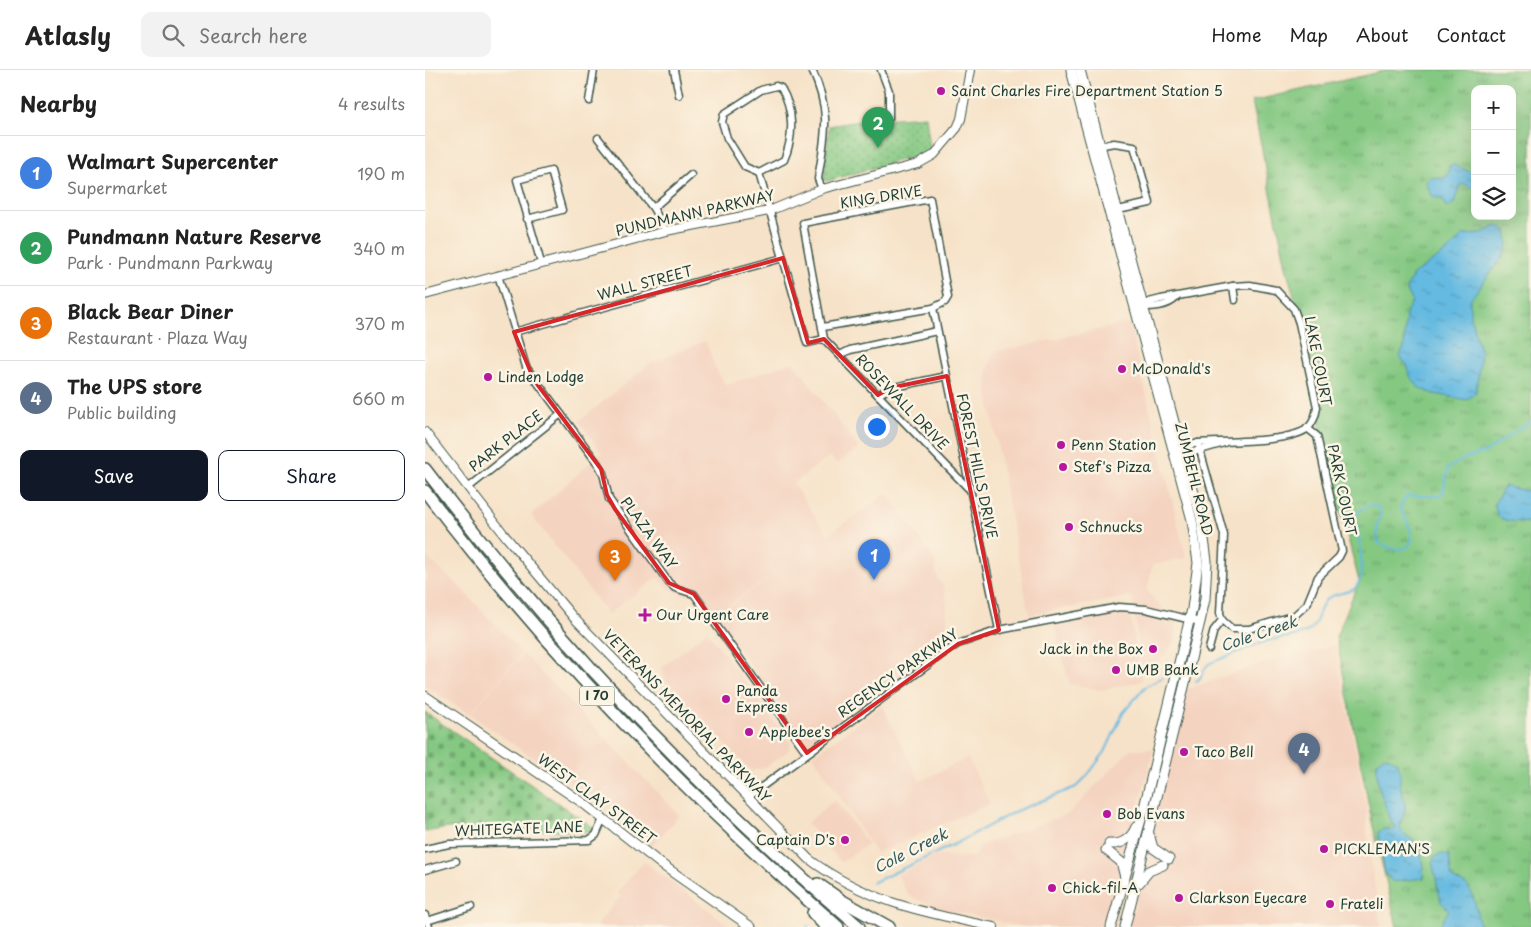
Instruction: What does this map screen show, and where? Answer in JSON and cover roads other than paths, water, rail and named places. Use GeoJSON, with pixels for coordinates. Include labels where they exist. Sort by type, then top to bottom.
{"type":"FeatureCollection","features":[{"type":"Feature","properties":{"kind":"highway","name":"I 70"},"geometry":{"type":"LineString","coordinates":[[425,469],[516,583],[600,679],[689,771],[770,849],[859,927]]}},
{"type":"Feature","properties":{"kind":"highway","name":"I 70"},"geometry":{"type":"LineString","coordinates":[[425,491],[498,582],[602,700],[706,806],[838,927]]}},
{"type":"Feature","properties":{"kind":"highway"},"geometry":{"type":"LineString","coordinates":[[770,849],[841,900],[889,927]]}},
{"type":"Feature","properties":{"kind":"highway"},"geometry":{"type":"LineString","coordinates":[[788,883],[826,927]]}},
{"type":"Feature","properties":{"kind":"main road","name":"ZUMBEHL ROAD"},"geometry":{"type":"LineString","coordinates":[[1071,70],[1118,210],[1140,307]]}},
{"type":"Feature","properties":{"kind":"main road","name":"ZUMBEHL ROAD"},"geometry":{"type":"LineString","coordinates":[[1080,70],[1096,146],[1177,453],[1197,545],[1197,582],[1190,620],[1149,831],[1125,927]]}},
{"type":"Feature","properties":{"kind":"main road","name":"ZUMBEHL ROAD"},"geometry":{"type":"LineString","coordinates":[[1111,925],[1200,622],[1207,580],[1207,553],[1201,517],[1177,453]]}},
{"type":"Feature","properties":{"kind":"main road","name":"WEST CLAY STREET"},"geometry":{"type":"LineString","coordinates":[[425,696],[565,790],[751,927]]}},
{"type":"Feature","properties":{"kind":"main road"},"geometry":{"type":"LineString","coordinates":[[1125,879],[1121,862],[1107,847],[1122,842],[1133,834],[1142,816]]}},
{"type":"Feature","properties":{"kind":"main road"},"geometry":{"type":"LineString","coordinates":[[1135,888],[1149,871],[1166,862],[1153,848],[1149,831]]}},
{"type":"Feature","properties":{"kind":"street"},"geometry":{"type":"LineString","coordinates":[[589,101],[594,70]]}},
{"type":"Feature","properties":{"kind":"street"},"geometry":{"type":"LineString","coordinates":[[674,70],[679,95]]}},
{"type":"Feature","properties":{"kind":"street"},"geometry":{"type":"LineString","coordinates":[[812,70],[822,92],[826,111],[818,179],[822,190]]}},
{"type":"Feature","properties":{"kind":"street"},"geometry":{"type":"LineString","coordinates":[[881,70],[889,91],[889,118]]}},
{"type":"Feature","properties":{"kind":"street","name":"PUNDMANN PARKWAY"},"geometry":{"type":"LineString","coordinates":[[425,295],[666,231],[769,211],[822,190],[918,164],[934,155],[950,139],[961,118],[970,70]]}},
{"type":"Feature","properties":{"kind":"street"},"geometry":{"type":"LineString","coordinates":[[776,86],[781,88],[792,121],[790,141],[784,160],[759,173],[745,167],[727,138],[722,122],[724,114],[761,90],[776,86]]}},
{"type":"Feature","properties":{"kind":"street"},"geometry":{"type":"LineString","coordinates":[[598,138],[653,208],[666,231]]}},
{"type":"Feature","properties":{"kind":"street"},"geometry":{"type":"LineString","coordinates":[[1096,146],[1114,143],[1135,146],[1150,203],[1118,210]]}},
{"type":"Feature","properties":{"kind":"street"},"geometry":{"type":"LineString","coordinates":[[527,219],[562,210],[551,171],[517,180],[527,219],[541,263]]}},
{"type":"Feature","properties":{"kind":"street"},"geometry":{"type":"LineString","coordinates":[[759,173],[807,343],[824,339],[823,327],[933,308]]}},
{"type":"Feature","properties":{"kind":"street"},"geometry":{"type":"LineString","coordinates":[[653,208],[691,176]]}},
{"type":"Feature","properties":{"kind":"street","name":"KING DRIVE"},"geometry":{"type":"LineString","coordinates":[[823,327],[803,223],[930,199],[948,297],[945,302],[933,308]]}},
{"type":"Feature","properties":{"kind":"street","name":"WALL STREET"},"geometry":{"type":"LineString","coordinates":[[514,332],[783,258]]}},
{"type":"Feature","properties":{"kind":"street","name":"PLAZA WAY"},"geometry":{"type":"LineString","coordinates":[[498,275],[526,367],[601,468],[609,499],[669,583],[675,588],[694,594],[807,753]]}},
{"type":"Feature","properties":{"kind":"street","name":"LAKE COURT"},"geometry":{"type":"LineString","coordinates":[[1140,307],[1151,308],[1175,298],[1233,286],[1250,285],[1276,290],[1294,309],[1299,322],[1317,407],[1316,417],[1307,428]]}},
{"type":"Feature","properties":{"kind":"street"},"geometry":{"type":"LineString","coordinates":[[1233,286],[1235,300]]}},
{"type":"Feature","properties":{"kind":"street","name":"FOREST HILLS DRIVE"},"geometry":{"type":"LineString","coordinates":[[933,308],[968,488],[999,630]]}},
{"type":"Feature","properties":{"kind":"street","name":"ROSEWALL DRIVE"},"geometry":{"type":"LineString","coordinates":[[840,355],[850,350],[937,331]]}},
{"type":"Feature","properties":{"kind":"street","name":"ROSEWALL DRIVE"},"geometry":{"type":"LineString","coordinates":[[824,339],[968,488]]}},
{"type":"Feature","properties":{"kind":"street"},"geometry":{"type":"LineString","coordinates":[[878,395],[890,388],[947,376]]}},
{"type":"Feature","properties":{"kind":"street","name":"PARK PLACE"},"geometry":{"type":"LineString","coordinates":[[468,488],[561,414]]}},
{"type":"Feature","properties":{"kind":"street"},"geometry":{"type":"LineString","coordinates":[[1177,453],[1188,446],[1198,443],[1277,439],[1307,428]]}},
{"type":"Feature","properties":{"kind":"street","name":"PARK COURT"},"geometry":{"type":"LineString","coordinates":[[1222,620],[1232,629],[1249,629],[1295,615],[1307,604],[1318,577],[1339,557],[1342,551],[1317,436],[1307,428]]}},
{"type":"Feature","properties":{"kind":"street","name":"VETERANS MEMORIAL PARKWAY"},"geometry":{"type":"LineString","coordinates":[[425,432],[573,617],[809,859],[832,876],[874,897],[930,913],[994,927]]}},
{"type":"Feature","properties":{"kind":"street"},"geometry":{"type":"LineString","coordinates":[[1198,443],[1224,535],[1220,613],[1222,620],[1214,630],[1209,649]]}},
{"type":"Feature","properties":{"kind":"street"},"geometry":{"type":"LineString","coordinates":[[1177,453],[1190,453],[1224,443]]}},
{"type":"Feature","properties":{"kind":"street","name":"REGENCY PARKWAY"},"geometry":{"type":"LineString","coordinates":[[748,797],[958,644],[999,630],[1119,607],[1146,609],[1200,622]]}},
{"type":"Feature","properties":{"kind":"street","name":"WHITEGATE LANE"},"geometry":{"type":"LineString","coordinates":[[425,849],[449,844],[589,840],[594,838],[603,819]]}},
{"type":"Feature","properties":{"kind":"street"},"geometry":{"type":"LineString","coordinates":[[425,870],[456,860]]}},
{"type":"Feature","properties":{"kind":"street"},"geometry":{"type":"LineString","coordinates":[[427,921],[471,907]]}},
{"type":"Feature","properties":{"kind":"water"},"geometry":{"type":"Polygon","coordinates":[[[1454,165],[1471,172],[1471,188],[1465,184],[1460,185],[1454,203],[1447,208],[1443,200],[1433,197],[1426,183],[1430,177],[1445,178],[1449,173],[1449,166],[1454,165]]]}},
{"type":"Feature","properties":{"kind":"water"},"geometry":{"type":"Polygon","coordinates":[[[1496,226],[1506,230],[1508,245],[1504,255],[1470,300],[1470,316],[1481,353],[1476,392],[1467,400],[1434,394],[1419,388],[1410,376],[1407,365],[1399,356],[1404,348],[1406,314],[1412,300],[1406,289],[1413,275],[1450,249],[1463,235],[1479,234],[1496,226]]]}},
{"type":"Feature","properties":{"kind":"water"},"geometry":{"type":"Polygon","coordinates":[[[1505,486],[1531,492],[1531,523],[1508,521],[1498,517],[1494,504],[1505,486]]]}},
{"type":"Feature","properties":{"kind":"water"},"geometry":{"type":"Polygon","coordinates":[[[1385,756],[1396,761],[1399,767],[1400,786],[1405,805],[1401,828],[1404,833],[1420,846],[1423,878],[1393,882],[1385,873],[1378,832],[1384,829],[1394,830],[1397,827],[1390,822],[1377,777],[1378,761],[1385,756]]]}},
{"type":"Feature","properties":{"kind":"water"},"geometry":{"type":"Polygon","coordinates":[[[1441,854],[1449,855],[1452,878],[1469,888],[1474,899],[1479,927],[1439,927],[1449,910],[1441,902],[1433,866],[1434,857],[1441,854]]]}},
{"type":"Feature","properties":{"kind":"waterway","name":"Cole Creek"},"geometry":{"type":"LineString","coordinates":[[1196,681],[1199,680],[1210,663],[1267,641],[1306,632],[1314,626],[1327,599],[1352,590],[1357,585],[1360,578],[1361,557],[1354,519],[1356,513],[1369,505],[1377,506],[1381,513],[1377,527],[1378,542],[1395,549],[1406,548],[1410,545],[1412,539],[1411,532],[1400,507],[1407,496],[1439,496],[1443,492],[1448,468],[1466,458],[1486,452],[1531,421]]}},
{"type":"Feature","properties":{"kind":"waterway","name":"Cole Creek"},"geometry":{"type":"LineString","coordinates":[[872,883],[957,843],[1016,811],[1076,787],[1105,752],[1123,713],[1145,687],[1163,677]]}},
{"type":"Feature","properties":{"kind":"place","name":"Saint Charles Fire Department Station 5"},"geometry":{"type":"Point","coordinates":[941,91]}},
{"type":"Feature","properties":{"kind":"place","name":"Pundmann Nature Reserve"},"geometry":{"type":"Point","coordinates":[878,148]}},
{"type":"Feature","properties":{"kind":"place","name":"McDonald's"},"geometry":{"type":"Point","coordinates":[1122,369]}},
{"type":"Feature","properties":{"kind":"place","name":"Linden Lodge"},"geometry":{"type":"Point","coordinates":[488,377]}},
{"type":"Feature","properties":{"kind":"place","name":"Penn Station"},"geometry":{"type":"Point","coordinates":[1061,445]}},
{"type":"Feature","properties":{"kind":"place","name":"Stef's Pizza"},"geometry":{"type":"Point","coordinates":[1063,467]}},
{"type":"Feature","properties":{"kind":"place","name":"Schnucks"},"geometry":{"type":"Point","coordinates":[1069,527]}},
{"type":"Feature","properties":{"kind":"place","name":"Walmart Supercenter"},"geometry":{"type":"Point","coordinates":[874,580]}},
{"type":"Feature","properties":{"kind":"place","name":"Black Bear Diner"},"geometry":{"type":"Point","coordinates":[615,581]}},
{"type":"Feature","properties":{"kind":"place","name":"Our Urgent Care"},"geometry":{"type":"Point","coordinates":[645,615]}},
{"type":"Feature","properties":{"kind":"place","name":"Jack in the Box"},"geometry":{"type":"Point","coordinates":[1153,649]}},
{"type":"Feature","properties":{"kind":"place","name":"UMB Bank"},"geometry":{"type":"Point","coordinates":[1116,670]}},
{"type":"Feature","properties":{"kind":"place","name":"Panda Express"},"geometry":{"type":"Point","coordinates":[726,699]}},
{"type":"Feature","properties":{"kind":"place","name":"Applebee's"},"geometry":{"type":"Point","coordinates":[749,732]}},
{"type":"Feature","properties":{"kind":"place","name":"Taco Bell"},"geometry":{"type":"Point","coordinates":[1184,752]}},
{"type":"Feature","properties":{"kind":"place","name":"The UPS store"},"geometry":{"type":"Point","coordinates":[1304,774]}},
{"type":"Feature","properties":{"kind":"place","name":"Bob Evans"},"geometry":{"type":"Point","coordinates":[1107,814]}},
{"type":"Feature","properties":{"kind":"place","name":"Captain D's"},"geometry":{"type":"Point","coordinates":[845,840]}},
{"type":"Feature","properties":{"kind":"place","name":"PICKLEMAN'S"},"geometry":{"type":"Point","coordinates":[1324,849]}},
{"type":"Feature","properties":{"kind":"place","name":"Chick-fil-A"},"geometry":{"type":"Point","coordinates":[1052,888]}},
{"type":"Feature","properties":{"kind":"place","name":"Clarkson Eyecare"},"geometry":{"type":"Point","coordinates":[1179,898]}},
{"type":"Feature","properties":{"kind":"place","name":"Frateli"},"geometry":{"type":"Point","coordinates":[1330,904]}}]}
